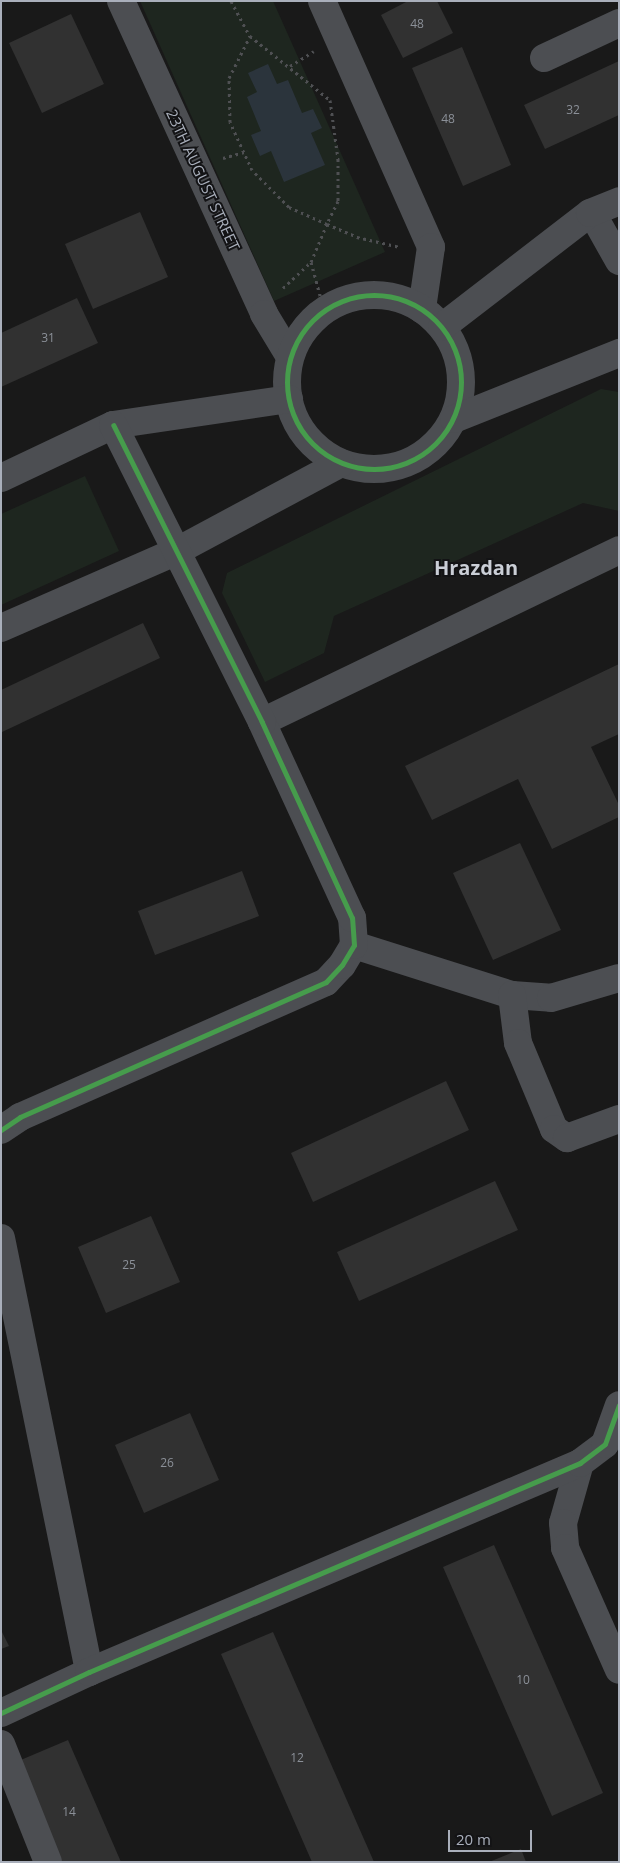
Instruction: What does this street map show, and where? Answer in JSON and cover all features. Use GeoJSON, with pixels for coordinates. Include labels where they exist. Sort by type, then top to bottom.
{"type":"FeatureCollection","features":[{"type":"Feature","properties":{"kind":"street","name":"23TH AUGUST STREET"},"geometry":{"type":"LineString","coordinates":[[121,1],[264,314],[290,357]]}},
{"type":"Feature","properties":{"kind":"street"},"geometry":{"type":"LineString","coordinates":[[322,1],[431,247],[422,309]]}},
{"type":"Feature","properties":{"kind":"street"},"geometry":{"type":"LineString","coordinates":[[544,58],[619,23]]}},
{"type":"Feature","properties":{"kind":"street"},"geometry":{"type":"LineString","coordinates":[[442,327],[592,212],[619,201]]}},
{"type":"Feature","properties":{"kind":"street"},"geometry":{"type":"LineString","coordinates":[[592,212],[619,262]]}},
{"type":"Feature","properties":{"kind":"street"},"geometry":{"type":"LineString","coordinates":[[390,296],[422,309],[442,327],[455,348],[461,371],[461,396],[454,419],[434,446],[406,464],[374,470],[341,463],[322,452],[307,437],[296,419],[289,399],[290,357],[301,335],[324,310],[356,297],[390,296]]}},
{"type":"Feature","properties":{"kind":"street"},"geometry":{"type":"LineString","coordinates":[[454,419],[619,352]]}},
{"type":"Feature","properties":{"kind":"street"},"geometry":{"type":"LineString","coordinates":[[1,478],[113,425],[289,399]]}},
{"type":"Feature","properties":{"kind":"street"},"geometry":{"type":"LineString","coordinates":[[1,1130],[20,1117],[326,982],[342,966],[354,945],[352,918],[262,722],[113,425]]}},
{"type":"Feature","properties":{"kind":"street"},"geometry":{"type":"LineString","coordinates":[[1,628],[177,551],[341,463]]}},
{"type":"Feature","properties":{"kind":"street"},"geometry":{"type":"LineString","coordinates":[[262,722],[619,550]]}},
{"type":"Feature","properties":{"kind":"street"},"geometry":{"type":"LineString","coordinates":[[354,945],[512,995],[552,998],[619,978]]}},
{"type":"Feature","properties":{"kind":"street"},"geometry":{"type":"LineString","coordinates":[[512,995],[518,1042],[554,1128],[567,1138],[619,1120]]}},
{"type":"Feature","properties":{"kind":"street"},"geometry":{"type":"LineString","coordinates":[[1,1238],[89,1672]]}},
{"type":"Feature","properties":{"kind":"street"},"geometry":{"type":"LineString","coordinates":[[1,1712],[89,1672],[580,1463],[605,1444],[617,1417]]}},
{"type":"Feature","properties":{"kind":"street"},"geometry":{"type":"LineString","coordinates":[[580,1463],[563,1523],[565,1548],[619,1670]]}},
{"type":"Feature","properties":{"kind":"street"},"geometry":{"type":"LineString","coordinates":[[1,1744],[48,1862]]}},
{"type":"Feature","properties":{"kind":"path"},"geometry":{"type":"LineString","coordinates":[[231,1],[250,36],[330,100],[338,159],[338,201],[310,262],[281,290]]}},
{"type":"Feature","properties":{"kind":"path"},"geometry":{"type":"LineString","coordinates":[[250,36],[229,78],[230,122],[252,170],[289,206],[357,237],[404,248]]}},
{"type":"Feature","properties":{"kind":"path"},"geometry":{"type":"LineString","coordinates":[[289,67],[321,46]]}},
{"type":"Feature","properties":{"kind":"path"},"geometry":{"type":"LineString","coordinates":[[222,158],[244,152]]}},
{"type":"Feature","properties":{"kind":"path"},"geometry":{"type":"LineString","coordinates":[[310,262],[324,310]]}},
{"type":"Feature","properties":{"kind":"shaded area"},"geometry":{"type":"Polygon","coordinates":[[[140,1],[273,1],[385,252],[274,301],[140,1]]]}},
{"type":"Feature","properties":{"kind":"shaded area"},"geometry":{"type":"Polygon","coordinates":[[[268,64],[277,84],[288,80],[302,113],[313,109],[322,128],[311,133],[325,165],[284,182],[271,151],[260,156],[251,135],[261,131],[247,97],[257,92],[248,73],[268,64]]]}},
{"type":"Feature","properties":{"kind":"shaded area"},"geometry":{"type":"Polygon","coordinates":[[[601,389],[619,392],[619,511],[583,503],[334,616],[324,653],[265,682],[222,593],[227,573],[601,389]]]}},
{"type":"Feature","properties":{"kind":"shaded area"},"geometry":{"type":"Polygon","coordinates":[[[85,476],[119,551],[1,605],[1,514],[85,476]]]}},
{"type":"Feature","properties":{"kind":"building"},"geometry":{"type":"Polygon","coordinates":[[[408,1],[437,1],[453,33],[403,58],[381,15],[408,1]]]}},
{"type":"Feature","properties":{"kind":"building"},"geometry":{"type":"Polygon","coordinates":[[[71,14],[104,84],[42,113],[9,43],[71,14]]]}},
{"type":"Feature","properties":{"kind":"building"},"geometry":{"type":"Polygon","coordinates":[[[462,47],[511,165],[463,186],[412,68],[462,47]]]}},
{"type":"Feature","properties":{"kind":"building"},"geometry":{"type":"Polygon","coordinates":[[[619,61],[619,115],[545,149],[524,105],[619,61]]]}},
{"type":"Feature","properties":{"kind":"building"},"geometry":{"type":"Polygon","coordinates":[[[140,212],[168,277],[93,309],[65,244],[140,212]]]}},
{"type":"Feature","properties":{"kind":"building"},"geometry":{"type":"Polygon","coordinates":[[[77,298],[98,343],[1,387],[1,333],[77,298]]]}},
{"type":"Feature","properties":{"kind":"building"},"geometry":{"type":"Polygon","coordinates":[[[143,623],[160,658],[2,732],[1,690],[143,623]]]}},
{"type":"Feature","properties":{"kind":"building"},"geometry":{"type":"Polygon","coordinates":[[[619,664],[619,734],[591,747],[619,805],[619,817],[552,849],[518,779],[432,820],[405,766],[619,664]]]}},
{"type":"Feature","properties":{"kind":"building"},"geometry":{"type":"Polygon","coordinates":[[[520,843],[561,930],[493,960],[453,873],[520,843]]]}},
{"type":"Feature","properties":{"kind":"building"},"geometry":{"type":"Polygon","coordinates":[[[242,871],[259,916],[155,955],[138,911],[242,871]]]}},
{"type":"Feature","properties":{"kind":"building"},"geometry":{"type":"Polygon","coordinates":[[[446,1081],[469,1130],[313,1202],[291,1153],[446,1081]]]}},
{"type":"Feature","properties":{"kind":"building"},"geometry":{"type":"Polygon","coordinates":[[[495,1181],[518,1230],[359,1301],[337,1252],[495,1181]]]}},
{"type":"Feature","properties":{"kind":"building"},"geometry":{"type":"Polygon","coordinates":[[[151,1216],[180,1282],[106,1313],[78,1247],[151,1216]]]}},
{"type":"Feature","properties":{"kind":"building"},"geometry":{"type":"Polygon","coordinates":[[[190,1413],[219,1480],[144,1513],[115,1445],[190,1413]]]}},
{"type":"Feature","properties":{"kind":"building"},"geometry":{"type":"Polygon","coordinates":[[[494,1545],[603,1793],[552,1816],[443,1567],[494,1545]]]}},
{"type":"Feature","properties":{"kind":"building"},"geometry":{"type":"Polygon","coordinates":[[[1,1630],[9,1646],[1,1649],[1,1630]]]}},
{"type":"Feature","properties":{"kind":"building"},"geometry":{"type":"Polygon","coordinates":[[[273,1632],[374,1862],[312,1862],[221,1654],[273,1632]]]}},
{"type":"Feature","properties":{"kind":"building"},"geometry":{"type":"Polygon","coordinates":[[[68,1740],[121,1862],[60,1862],[16,1762],[68,1740]]]}},
{"type":"Feature","properties":{"kind":"building"},"geometry":{"type":"Polygon","coordinates":[[[521,1849],[526,1862],[489,1862],[521,1849]]]}},
{"type":"Feature","properties":{"kind":"cycle path"},"geometry":{"type":"LineString","coordinates":[[374,295],[391,297],[407,302],[429,315],[441,327],[457,357],[461,382],[459,399],[454,415],[441,437],[429,449],[399,465],[374,469],[357,467],[341,462],[319,449],[307,437],[291,407],[287,382],[289,365],[294,349],[307,327],[319,315],[349,299],[374,295]]}},
{"type":"Feature","properties":{"kind":"cycle path"},"geometry":{"type":"LineString","coordinates":[[1,1130],[20,1117],[326,982],[342,965],[354,945],[352,918],[262,722],[113,425]]}},
{"type":"Feature","properties":{"kind":"cycle path"},"geometry":{"type":"LineString","coordinates":[[1,1713],[89,1672],[580,1463],[605,1444],[619,1405]]}},
{"type":"Feature","properties":{"kind":"district","name":"Hrazdan"},"geometry":{"type":"Point","coordinates":[476,567]}}]}
